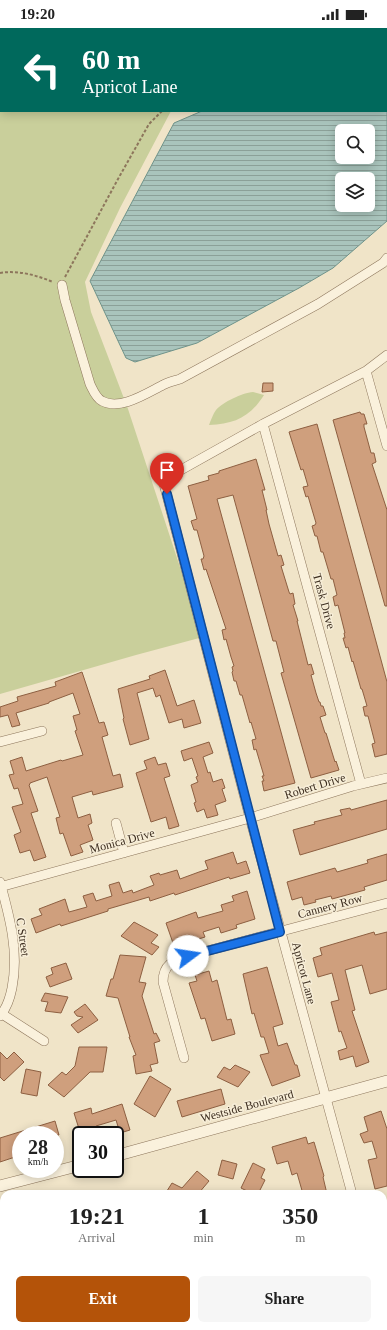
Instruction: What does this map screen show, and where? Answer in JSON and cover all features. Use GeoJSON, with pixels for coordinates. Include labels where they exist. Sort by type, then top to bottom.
{"type":"FeatureCollection","features":[{"type":"Feature","properties":{"kind":"street"},"geometry":{"type":"LineString","coordinates":[[62,285],[90,384],[95,394],[102,401],[118,404],[135,400],[164,384],[180,379],[318,304],[383,263],[387,258]]}},
{"type":"Feature","properties":{"kind":"street"},"geometry":{"type":"LineString","coordinates":[[263,424],[366,371],[387,355]]}},
{"type":"Feature","properties":{"kind":"street"},"geometry":{"type":"LineString","coordinates":[[366,371],[387,446]]}},
{"type":"Feature","properties":{"kind":"street","name":"Apricot Lane"},"geometry":{"type":"LineString","coordinates":[[263,424],[163,480],[280,932],[351,1190]]}},
{"type":"Feature","properties":{"kind":"street","name":"Trask Drive"},"geometry":{"type":"LineString","coordinates":[[263,424],[361,784]]}},
{"type":"Feature","properties":{"kind":"street"},"geometry":{"type":"LineString","coordinates":[[0,742],[42,731]]}},
{"type":"Feature","properties":{"kind":"street","name":"Robert Drive"},"geometry":{"type":"LineString","coordinates":[[250,818],[361,784],[387,778]]}},
{"type":"Feature","properties":{"kind":"street","name":"Monica Drive"},"geometry":{"type":"LineString","coordinates":[[0,885],[250,818]]}},
{"type":"Feature","properties":{"kind":"street"},"geometry":{"type":"LineString","coordinates":[[116,823],[124,853]]}},
{"type":"Feature","properties":{"kind":"street","name":"C Street"},"geometry":{"type":"LineString","coordinates":[[0,885],[10,920],[14,944],[15,965],[11,993],[1,1015]]}},
{"type":"Feature","properties":{"kind":"street","name":"Cannery Row"},"geometry":{"type":"LineString","coordinates":[[184,1058],[163,982],[163,976],[167,967],[175,960],[387,903]]}},
{"type":"Feature","properties":{"kind":"street"},"geometry":{"type":"LineString","coordinates":[[1,1015],[44,1042]]}},
{"type":"Feature","properties":{"kind":"street","name":"Westside Boulevard"},"geometry":{"type":"LineString","coordinates":[[124,1154],[387,1081]]}},
{"type":"Feature","properties":{"kind":"street"},"geometry":{"type":"LineString","coordinates":[[0,1186],[72,1167]]}},
{"type":"Feature","properties":{"kind":"path"},"geometry":{"type":"LineString","coordinates":[[0,273],[25,273],[62,285],[118,178],[149,124],[161,112]]}},
{"type":"Feature","properties":{"kind":"green space"},"geometry":{"type":"Polygon","coordinates":[[[0,112],[170,112],[120,208],[85,282],[91,312],[128,409],[203,637],[0,694],[0,112]]]}},
{"type":"Feature","properties":{"kind":"green space"},"geometry":{"type":"Polygon","coordinates":[[[253,392],[264,395],[259,403],[247,414],[234,421],[209,425],[214,413],[219,407],[238,396],[253,392]]]}},
{"type":"Feature","properties":{"kind":"water"},"geometry":{"type":"Polygon","coordinates":[[[200,112],[387,112],[387,221],[333,268],[299,288],[197,343],[135,362],[126,358],[90,281],[174,123],[200,112]]]}},
{"type":"Feature","properties":{"kind":"building"},"geometry":{"type":"Polygon","coordinates":[[[263,383],[273,383],[273,391],[262,392],[263,383]]]}},
{"type":"Feature","properties":{"kind":"building"},"geometry":{"type":"Polygon","coordinates":[[[360,412],[361,414],[364,414],[367,424],[364,424],[364,427],[371,453],[374,453],[376,462],[372,464],[387,510],[387,606],[385,606],[333,420],[360,412]]]}},
{"type":"Feature","properties":{"kind":"building"},"geometry":{"type":"Polygon","coordinates":[[[317,424],[387,682],[387,754],[375,757],[372,744],[375,743],[368,716],[365,716],[363,707],[367,706],[353,661],[352,662],[348,647],[346,648],[343,638],[345,638],[345,633],[338,605],[335,606],[333,597],[337,595],[333,579],[331,579],[323,552],[321,552],[317,536],[315,536],[312,526],[316,523],[308,496],[306,497],[303,487],[308,486],[303,469],[301,470],[289,432],[317,424]]]}},
{"type":"Feature","properties":{"kind":"building"},"geometry":{"type":"Polygon","coordinates":[[[256,459],[265,490],[262,490],[269,524],[278,556],[281,555],[284,565],[281,566],[289,592],[290,594],[293,593],[295,604],[293,605],[308,665],[311,664],[314,674],[311,675],[316,693],[326,715],[320,717],[339,770],[311,778],[281,673],[284,672],[276,641],[273,641],[233,495],[217,499],[295,783],[264,791],[262,781],[264,781],[262,776],[264,776],[256,749],[254,750],[252,740],[256,739],[242,695],[240,695],[236,681],[234,681],[232,667],[234,666],[226,639],[224,640],[222,630],[226,629],[206,569],[204,570],[201,559],[203,559],[204,556],[197,530],[194,530],[191,521],[197,519],[188,486],[209,480],[208,476],[219,473],[219,471],[256,459]]]}},
{"type":"Feature","properties":{"kind":"building"},"geometry":{"type":"Polygon","coordinates":[[[165,670],[177,706],[194,700],[201,723],[184,728],[182,719],[169,723],[160,695],[156,697],[153,688],[137,693],[149,739],[130,745],[123,719],[118,689],[150,679],[149,676],[165,670]]]}},
{"type":"Feature","properties":{"kind":"building"},"geometry":{"type":"Polygon","coordinates":[[[82,672],[99,723],[104,722],[108,735],[102,737],[113,776],[120,774],[123,787],[93,795],[92,791],[72,797],[78,818],[90,814],[92,823],[88,825],[93,840],[80,845],[83,852],[71,856],[63,833],[60,834],[56,818],[60,817],[47,777],[30,783],[29,785],[38,811],[31,813],[46,857],[34,861],[30,850],[20,853],[14,835],[21,832],[12,807],[23,804],[18,788],[14,789],[9,775],[14,774],[10,761],[22,757],[26,771],[83,755],[75,731],[77,730],[73,716],[80,714],[73,693],[49,703],[16,713],[20,725],[12,727],[8,715],[0,717],[0,707],[18,701],[17,697],[56,686],[55,682],[82,672]]]}},
{"type":"Feature","properties":{"kind":"building"},"geometry":{"type":"Polygon","coordinates":[[[209,742],[213,753],[203,757],[208,773],[210,772],[213,782],[222,779],[225,788],[222,789],[226,801],[215,805],[218,815],[207,818],[204,809],[197,812],[194,803],[196,802],[191,785],[198,782],[196,777],[198,776],[192,758],[184,761],[181,751],[209,742]]]}},
{"type":"Feature","properties":{"kind":"building"},"geometry":{"type":"Polygon","coordinates":[[[155,757],[158,765],[166,763],[170,776],[164,778],[179,826],[169,829],[166,817],[151,822],[136,773],[147,769],[144,761],[155,757]]]}},
{"type":"Feature","properties":{"kind":"building"},"geometry":{"type":"Polygon","coordinates":[[[387,800],[387,829],[300,855],[293,830],[315,824],[314,822],[342,815],[340,810],[350,808],[351,810],[387,800]]]}},
{"type":"Feature","properties":{"kind":"building"},"geometry":{"type":"Polygon","coordinates":[[[233,852],[237,864],[246,861],[250,873],[230,879],[229,877],[175,895],[174,893],[150,901],[149,897],[108,909],[108,911],[61,926],[60,924],[36,933],[31,919],[42,915],[39,909],[65,899],[69,912],[87,907],[83,896],[93,893],[96,901],[112,896],[109,885],[119,882],[123,893],[132,890],[133,893],[154,885],[150,876],[177,870],[180,879],[208,869],[205,861],[233,852]]]}},
{"type":"Feature","properties":{"kind":"building"},"geometry":{"type":"Polygon","coordinates":[[[387,854],[387,880],[364,887],[365,890],[332,899],[331,896],[315,900],[316,902],[304,905],[302,897],[292,900],[287,882],[335,868],[337,872],[368,863],[367,860],[387,854]]]}},
{"type":"Feature","properties":{"kind":"building"},"geometry":{"type":"Polygon","coordinates":[[[247,891],[255,919],[236,925],[237,928],[221,933],[219,927],[203,932],[205,937],[192,941],[191,937],[173,943],[166,923],[196,912],[198,918],[223,911],[221,905],[234,901],[232,896],[247,891]]]}},
{"type":"Feature","properties":{"kind":"building"},"geometry":{"type":"Polygon","coordinates":[[[134,922],[158,935],[151,943],[159,947],[152,955],[121,936],[134,922]]]}},
{"type":"Feature","properties":{"kind":"building"},"geometry":{"type":"Polygon","coordinates":[[[374,932],[375,935],[387,932],[387,989],[370,994],[362,965],[345,970],[355,1010],[352,1011],[369,1062],[356,1067],[353,1056],[340,1060],[338,1051],[347,1048],[341,1031],[339,1032],[331,1002],[339,1000],[332,973],[318,977],[313,958],[322,955],[320,948],[374,932]]]}},
{"type":"Feature","properties":{"kind":"building"},"geometry":{"type":"Polygon","coordinates":[[[120,955],[146,957],[139,982],[146,983],[142,996],[154,1034],[156,1033],[160,1041],[154,1043],[158,1063],[150,1065],[152,1071],[136,1074],[133,1056],[136,1055],[129,1037],[118,998],[106,996],[120,955]]]}},
{"type":"Feature","properties":{"kind":"building"},"geometry":{"type":"Polygon","coordinates":[[[66,963],[72,979],[50,987],[46,977],[53,974],[51,968],[66,963]]]}},
{"type":"Feature","properties":{"kind":"building"},"geometry":{"type":"Polygon","coordinates":[[[267,967],[283,1024],[273,1027],[278,1046],[287,1043],[295,1065],[297,1065],[300,1076],[272,1086],[260,1055],[269,1053],[264,1037],[261,1037],[254,1013],[252,1014],[243,974],[267,967]]]}},
{"type":"Feature","properties":{"kind":"building"},"geometry":{"type":"Polygon","coordinates":[[[209,971],[212,982],[217,980],[227,1020],[231,1019],[235,1034],[212,1041],[205,1018],[201,1019],[189,983],[197,981],[195,975],[209,971]]]}},
{"type":"Feature","properties":{"kind":"building"},"geometry":{"type":"Polygon","coordinates":[[[45,993],[68,997],[61,1013],[45,1011],[48,1002],[41,1001],[45,993]]]}},
{"type":"Feature","properties":{"kind":"building"},"geometry":{"type":"Polygon","coordinates":[[[85,1004],[98,1020],[78,1033],[71,1025],[83,1017],[77,1016],[74,1012],[85,1004]]]}},
{"type":"Feature","properties":{"kind":"building"},"geometry":{"type":"Polygon","coordinates":[[[79,1047],[107,1047],[103,1072],[90,1072],[64,1097],[48,1085],[62,1072],[66,1075],[75,1066],[79,1047]]]}},
{"type":"Feature","properties":{"kind":"building"},"geometry":{"type":"Polygon","coordinates":[[[0,1052],[7,1059],[14,1052],[24,1062],[4,1081],[0,1077],[0,1052]]]}},
{"type":"Feature","properties":{"kind":"building"},"geometry":{"type":"Polygon","coordinates":[[[235,1065],[250,1072],[238,1087],[217,1077],[224,1067],[230,1070],[235,1065]]]}},
{"type":"Feature","properties":{"kind":"building"},"geometry":{"type":"Polygon","coordinates":[[[26,1069],[41,1072],[37,1096],[21,1093],[26,1069]]]}},
{"type":"Feature","properties":{"kind":"building"},"geometry":{"type":"Polygon","coordinates":[[[150,1076],[171,1089],[155,1117],[134,1104],[150,1076]]]}},
{"type":"Feature","properties":{"kind":"building"},"geometry":{"type":"Polygon","coordinates":[[[221,1089],[225,1104],[182,1117],[177,1101],[221,1089]]]}},
{"type":"Feature","properties":{"kind":"building"},"geometry":{"type":"Polygon","coordinates":[[[122,1104],[130,1130],[124,1132],[124,1126],[118,1126],[116,1120],[96,1126],[78,1126],[74,1113],[91,1108],[92,1114],[122,1104]]]}},
{"type":"Feature","properties":{"kind":"building"},"geometry":{"type":"Polygon","coordinates":[[[381,1111],[387,1129],[387,1186],[375,1189],[368,1160],[377,1158],[372,1141],[364,1143],[360,1134],[368,1131],[364,1117],[381,1111]]]}},
{"type":"Feature","properties":{"kind":"building"},"geometry":{"type":"Polygon","coordinates":[[[55,1121],[56,1126],[39,1126],[55,1121]]]}},
{"type":"Feature","properties":{"kind":"building"},"geometry":{"type":"Polygon","coordinates":[[[12,1134],[12,1158],[0,1162],[0,1138],[12,1134]]]}},
{"type":"Feature","properties":{"kind":"building"},"geometry":{"type":"Polygon","coordinates":[[[306,1137],[308,1144],[314,1142],[324,1176],[326,1190],[302,1190],[297,1173],[292,1175],[288,1161],[277,1164],[272,1147],[306,1137]]]}},
{"type":"Feature","properties":{"kind":"building"},"geometry":{"type":"Polygon","coordinates":[[[222,1160],[237,1164],[233,1179],[218,1175],[222,1160]]]}},
{"type":"Feature","properties":{"kind":"building"},"geometry":{"type":"Polygon","coordinates":[[[253,1163],[265,1169],[261,1178],[265,1180],[260,1190],[245,1190],[241,1188],[253,1163]]]}},
{"type":"Feature","properties":{"kind":"building"},"geometry":{"type":"Polygon","coordinates":[[[197,1171],[209,1181],[201,1190],[168,1190],[172,1183],[182,1188],[197,1171]]]}},
{"type":"Feature","properties":{"kind":"route"},"geometry":{"type":"LineString","coordinates":[[167,494],[280,932],[235,945],[188,956]]}}]}
